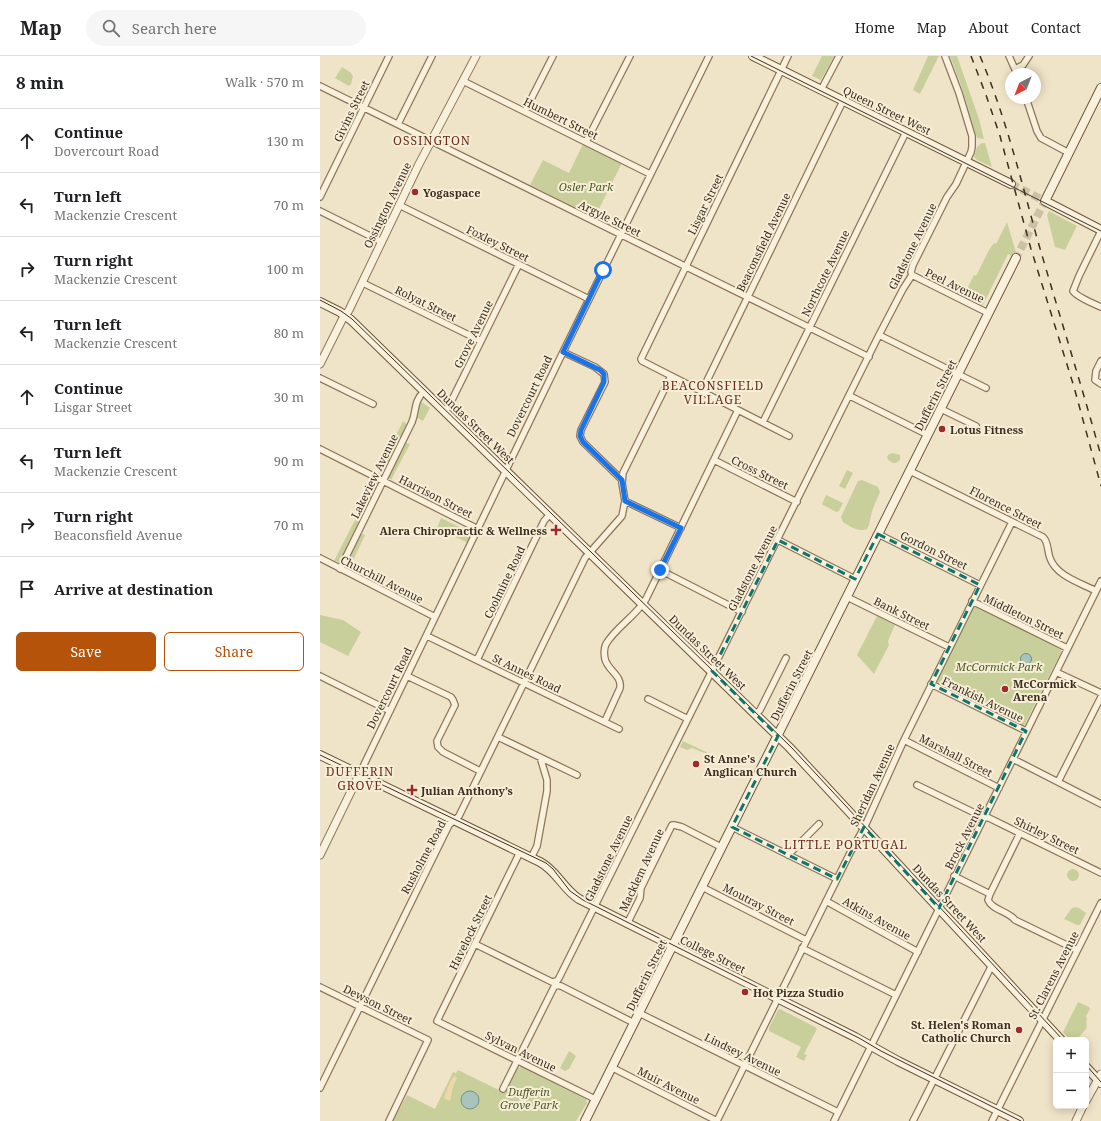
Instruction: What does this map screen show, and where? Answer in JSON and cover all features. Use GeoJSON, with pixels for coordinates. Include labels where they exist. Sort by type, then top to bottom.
{"type":"FeatureCollection","features":[{"type":"Feature","properties":{"kind":"main road","name":"Queen Street West"},"geometry":{"type":"LineString","coordinates":[[753,56],[1011,184]]}},
{"type":"Feature","properties":{"kind":"main road"},"geometry":{"type":"LineString","coordinates":[[1101,88],[1044,201],[1101,230]]}},
{"type":"Feature","properties":{"kind":"main road","name":"Dufferin Street"},"geometry":{"type":"LineString","coordinates":[[584,1121],[1016,258]]}},
{"type":"Feature","properties":{"kind":"main road","name":"Dundas Street West"},"geometry":{"type":"LineString","coordinates":[[320,302],[345,315],[756,714],[864,827],[1058,1037]]}},
{"type":"Feature","properties":{"kind":"main road","name":"College Street"},"geometry":{"type":"LineString","coordinates":[[320,756],[550,867],[566,890],[595,908],[777,998],[1019,1121]]}},
{"type":"Feature","properties":{"kind":"main road"},"geometry":{"type":"LineString","coordinates":[[1089,1070],[1100,1079]]}},
{"type":"Feature","properties":{"kind":"street","name":"Givins Street"},"geometry":{"type":"LineString","coordinates":[[320,197],[389,56]]}},
{"type":"Feature","properties":{"kind":"street"},"geometry":{"type":"LineString","coordinates":[[398,124],[432,56]]}},
{"type":"Feature","properties":{"kind":"street","name":"Ossington Avenue"},"geometry":{"type":"LineString","coordinates":[[320,364],[349,310],[431,140],[476,56]]}},
{"type":"Feature","properties":{"kind":"street"},"geometry":{"type":"LineString","coordinates":[[525,112],[553,56]]}},
{"type":"Feature","properties":{"kind":"street"},"geometry":{"type":"LineString","coordinates":[[586,142],[630,56]]}},
{"type":"Feature","properties":{"kind":"street","name":"Dovercourt Road"},"geometry":{"type":"LineString","coordinates":[[320,855],[708,56]]}},
{"type":"Feature","properties":{"kind":"street","name":"Lisgar Street"},"geometry":{"type":"LineString","coordinates":[[671,376],[642,361],[641,359],[788,56]]}},
{"type":"Feature","properties":{"kind":"street"},"geometry":{"type":"LineString","coordinates":[[821,90],[839,56]]}},
{"type":"Feature","properties":{"kind":"street","name":"Gladstone Avenue"},"geometry":{"type":"LineString","coordinates":[[503,1090],[850,396],[879,335],[912,275],[911,272],[913,265],[947,197],[956,184],[967,162],[972,147],[972,136],[959,93],[945,56]]}},
{"type":"Feature","properties":{"kind":"street"},"geometry":{"type":"LineString","coordinates":[[1009,56],[1014,68]]}},
{"type":"Feature","properties":{"kind":"street"},"geometry":{"type":"LineString","coordinates":[[1020,68],[1029,56]]}},
{"type":"Feature","properties":{"kind":"street","name":"Humbert Street"},"geometry":{"type":"LineString","coordinates":[[463,81],[650,174]]}},
{"type":"Feature","properties":{"kind":"street","name":"Argyle Street"},"geometry":{"type":"LineString","coordinates":[[320,86],[869,357]]}},
{"type":"Feature","properties":{"kind":"street","name":"Beaconsfield Avenue"},"geometry":{"type":"LineString","coordinates":[[702,391],[843,101]]}},
{"type":"Feature","properties":{"kind":"street"},"geometry":{"type":"LineString","coordinates":[[1028,104],[1037,131],[1042,138],[1069,153]]}},
{"type":"Feature","properties":{"kind":"street","name":"Northcote Avenue"},"geometry":{"type":"LineString","coordinates":[[763,422],[906,132]]}},
{"type":"Feature","properties":{"kind":"street","name":"Foxley Street"},"geometry":{"type":"LineString","coordinates":[[399,205],[589,299]]}},
{"type":"Feature","properties":{"kind":"street"},"geometry":{"type":"LineString","coordinates":[[320,211],[382,242]]}},
{"type":"Feature","properties":{"kind":"street"},"geometry":{"type":"LineString","coordinates":[[1101,230],[1073,290],[1077,295],[1101,307]]}},
{"type":"Feature","properties":{"kind":"street","name":"Grove Avenue"},"geometry":{"type":"LineString","coordinates":[[445,411],[449,406],[519,264]]}},
{"type":"Feature","properties":{"kind":"street","name":"Peel Avenue"},"geometry":{"type":"LineString","coordinates":[[912,275],[988,312]]}},
{"type":"Feature","properties":{"kind":"street","name":"Rolyat Street"},"geometry":{"type":"LineString","coordinates":[[362,283],[481,341]]}},
{"type":"Feature","properties":{"kind":"street"},"geometry":{"type":"LineString","coordinates":[[879,335],[986,388]]}},
{"type":"Feature","properties":{"kind":"street"},"geometry":{"type":"LineString","coordinates":[[563,352],[595,367],[604,374],[604,382],[581,430],[580,436],[585,444],[622,480]]}},
{"type":"Feature","properties":{"kind":"street"},"geometry":{"type":"LineString","coordinates":[[1101,360],[1094,377],[1095,380],[1101,384]]}},
{"type":"Feature","properties":{"kind":"street"},"geometry":{"type":"LineString","coordinates":[[589,552],[620,520],[624,510],[625,501],[622,480],[623,474],[671,376],[789,436]]}},
{"type":"Feature","properties":{"kind":"street"},"geometry":{"type":"LineString","coordinates":[[320,378],[373,404]]}},
{"type":"Feature","properties":{"kind":"street","name":"Lakeview Avenue"},"geometry":{"type":"LineString","coordinates":[[340,569],[413,419],[415,405],[420,395],[424,391]]}},
{"type":"Feature","properties":{"kind":"street"},"geometry":{"type":"LineString","coordinates":[[850,396],[928,435]]}},
{"type":"Feature","properties":{"kind":"street"},"geometry":{"type":"LineString","coordinates":[[941,409],[976,426]]}},
{"type":"Feature","properties":{"kind":"street"},"geometry":{"type":"LineString","coordinates":[[605,721],[621,685],[619,678],[605,661],[605,646],[643,604],[738,410]]}},
{"type":"Feature","properties":{"kind":"street","name":"Harrison Street"},"geometry":{"type":"LineString","coordinates":[[320,449],[478,529]]}},
{"type":"Feature","properties":{"kind":"street","name":"Cross Street"},"geometry":{"type":"LineString","coordinates":[[714,460],[797,502]]}},
{"type":"Feature","properties":{"kind":"street","name":"Florence Street"},"geometry":{"type":"LineString","coordinates":[[910,471],[1043,537],[1047,543],[1052,563],[1061,573],[1096,591]]}},
{"type":"Feature","properties":{"kind":"street"},"geometry":{"type":"LineString","coordinates":[[625,501],[681,528]]}},
{"type":"Feature","properties":{"kind":"street","name":"Coolmine Road"},"geometry":{"type":"LineString","coordinates":[[476,660],[544,520],[550,514]]}},
{"type":"Feature","properties":{"kind":"street","name":"Sheridan Avenue"},"geometry":{"type":"LineString","coordinates":[[717,1121],[806,940],[864,827],[931,684],[1012,522]]}},
{"type":"Feature","properties":{"kind":"street","name":"Gordon Street"},"geometry":{"type":"LineString","coordinates":[[878,534],[980,585]]}},
{"type":"Feature","properties":{"kind":"street"},"geometry":{"type":"LineString","coordinates":[[778,540],[855,579]]}},
{"type":"Feature","properties":{"kind":"street","name":"Rusholme Road"},"geometry":{"type":"LineString","coordinates":[[320,1088],[449,825],[459,816],[523,683],[589,552]]}},
{"type":"Feature","properties":{"kind":"street","name":"Churchill Avenue"},"geometry":{"type":"LineString","coordinates":[[320,558],[435,617]]}},
{"type":"Feature","properties":{"kind":"street"},"geometry":{"type":"LineString","coordinates":[[660,570],[742,612]]}},
{"type":"Feature","properties":{"kind":"street","name":"Brock Avenue"},"geometry":{"type":"LineString","coordinates":[[834,1121],[1101,581]]}},
{"type":"Feature","properties":{"kind":"street","name":"Bank Street"},"geometry":{"type":"LineString","coordinates":[[847,597],[949,647]]}},
{"type":"Feature","properties":{"kind":"street","name":"Middleton Street"},"geometry":{"type":"LineString","coordinates":[[972,601],[1067,648]]}},
{"type":"Feature","properties":{"kind":"street","name":"St Annes Road"},"geometry":{"type":"LineString","coordinates":[[427,636],[619,729]]}},
{"type":"Feature","properties":{"kind":"street"},"geometry":{"type":"LineString","coordinates":[[756,714],[760,710],[786,658]]}},
{"type":"Feature","properties":{"kind":"street"},"geometry":{"type":"LineString","coordinates":[[1056,672],[1101,693]]}},
{"type":"Feature","properties":{"kind":"street"},"geometry":{"type":"LineString","coordinates":[[320,676],[390,711]]}},
{"type":"Feature","properties":{"kind":"street"},"geometry":{"type":"LineString","coordinates":[[407,676],[451,697],[455,705],[437,741],[438,747],[443,752],[480,771]]}},
{"type":"Feature","properties":{"kind":"street","name":"Frankish Avenue"},"geometry":{"type":"LineString","coordinates":[[931,684],[1026,731]]}},
{"type":"Feature","properties":{"kind":"street"},"geometry":{"type":"LineString","coordinates":[[1058,782],[1101,697]]}},
{"type":"Feature","properties":{"kind":"street"},"geometry":{"type":"LineString","coordinates":[[648,698],[688,719]]}},
{"type":"Feature","properties":{"kind":"street"},"geometry":{"type":"LineString","coordinates":[[498,737],[577,775]]}},
{"type":"Feature","properties":{"kind":"street","name":"Marshall Street"},"geometry":{"type":"LineString","coordinates":[[904,740],[999,788]]}},
{"type":"Feature","properties":{"kind":"street"},"geometry":{"type":"LineString","coordinates":[[531,858],[537,846],[547,791],[547,780],[540,757]]}},
{"type":"Feature","properties":{"kind":"street"},"geometry":{"type":"LineString","coordinates":[[1013,759],[1101,804]]}},
{"type":"Feature","properties":{"kind":"street","name":"Shirley Street"},"geometry":{"type":"LineString","coordinates":[[917,785],[989,818],[1101,873]]}},
{"type":"Feature","properties":{"kind":"street"},"geometry":{"type":"LineString","coordinates":[[788,855],[820,824]]}},
{"type":"Feature","properties":{"kind":"street","name":"Macklem Avenue"},"geometry":{"type":"LineString","coordinates":[[627,924],[640,898],[641,888],[672,825],[682,827],[721,847]]}},
{"type":"Feature","properties":{"kind":"street"},"geometry":{"type":"LineString","coordinates":[[732,827],[837,879]]}},
{"type":"Feature","properties":{"kind":"street"},"geometry":{"type":"LineString","coordinates":[[1020,833],[988,900],[990,904],[1012,916],[1015,920],[1077,950]]}},
{"type":"Feature","properties":{"kind":"street","name":"Havelock Street"},"geometry":{"type":"LineString","coordinates":[[437,1021],[520,852]]}},
{"type":"Feature","properties":{"kind":"street"},"geometry":{"type":"LineString","coordinates":[[954,876],[990,894]]}},
{"type":"Feature","properties":{"kind":"street","name":"Moutray Street"},"geometry":{"type":"LineString","coordinates":[[702,887],[806,940]]}},
{"type":"Feature","properties":{"kind":"street","name":"Atkins Avenue"},"geometry":{"type":"LineString","coordinates":[[826,901],[918,952]]}},
{"type":"Feature","properties":{"kind":"street","name":"St. Clarens Avenue"},"geometry":{"type":"LineString","coordinates":[[992,1121],[1101,903]]}},
{"type":"Feature","properties":{"kind":"street"},"geometry":{"type":"LineString","coordinates":[[475,944],[634,1023]]}},
{"type":"Feature","properties":{"kind":"street"},"geometry":{"type":"LineString","coordinates":[[802,948],[896,995]]}},
{"type":"Feature","properties":{"kind":"street"},"geometry":{"type":"LineString","coordinates":[[914,1120],[992,965]]}},
{"type":"Feature","properties":{"kind":"street","name":"Dewson Street"},"geometry":{"type":"LineString","coordinates":[[320,987],[428,1040],[389,1121]]}},
{"type":"Feature","properties":{"kind":"street","name":"Lindsey Avenue"},"geometry":{"type":"LineString","coordinates":[[639,1013],[838,1112]]}},
{"type":"Feature","properties":{"kind":"street","name":"Sylvan Avenue"},"geometry":{"type":"LineString","coordinates":[[437,1021],[595,1099]]}},
{"type":"Feature","properties":{"kind":"street","name":"Muir Avenue"},"geometry":{"type":"LineString","coordinates":[[611,1068],[717,1121]]}},
{"type":"Feature","properties":{"kind":"street"},"geometry":{"type":"LineString","coordinates":[[1089,1096],[1100,1079]]}},
{"type":"Feature","properties":{"kind":"street"},"geometry":{"type":"LineString","coordinates":[[1076,1121],[1082,1109]]}},
{"type":"Feature","properties":{"kind":"highlighted area"},"geometry":{"type":"Polygon","coordinates":[[[878,534],[980,585],[931,684],[1026,731],[939,908],[864,827],[837,879],[732,827],[778,736],[712,671],[778,540],[855,579],[878,534]]]}},
{"type":"Feature","properties":{"kind":"green space"},"geometry":{"type":"Polygon","coordinates":[[[822,56],[834,56],[821,80],[812,76],[822,56]]]}},
{"type":"Feature","properties":{"kind":"green space"},"geometry":{"type":"Polygon","coordinates":[[[928,56],[939,56],[920,94],[913,90],[928,56]]]}},
{"type":"Feature","properties":{"kind":"green space"},"geometry":{"type":"Polygon","coordinates":[[[950,56],[957,56],[979,119],[984,139],[977,138],[962,88],[950,56]]]}},
{"type":"Feature","properties":{"kind":"green space"},"geometry":{"type":"Polygon","coordinates":[[[342,67],[353,76],[349,86],[335,78],[342,67]]]}},
{"type":"Feature","properties":{"kind":"green space"},"geometry":{"type":"Polygon","coordinates":[[[982,143],[985,143],[992,167],[974,157],[977,147],[982,143]]]}},
{"type":"Feature","properties":{"kind":"green space","name":"Osler Park"},"geometry":{"type":"Polygon","coordinates":[[[583,144],[622,163],[595,217],[530,185],[543,160],[569,173],[583,144]]]}},
{"type":"Feature","properties":{"kind":"green space"},"geometry":{"type":"Polygon","coordinates":[[[1049,211],[1077,226],[1065,250],[1055,247],[1047,215],[1049,211]]]}},
{"type":"Feature","properties":{"kind":"green space"},"geometry":{"type":"Polygon","coordinates":[[[1007,222],[1018,259],[1008,254],[983,305],[964,295],[974,275],[976,276],[989,250],[994,243],[996,244],[1007,222]]]}},
{"type":"Feature","properties":{"kind":"green space"},"geometry":{"type":"Polygon","coordinates":[[[420,401],[430,408],[423,421],[416,417],[420,401]]]}},
{"type":"Feature","properties":{"kind":"green space"},"geometry":{"type":"Polygon","coordinates":[[[403,421],[408,425],[384,473],[378,473],[403,421]]]}},
{"type":"Feature","properties":{"kind":"green space"},"geometry":{"type":"Polygon","coordinates":[[[405,442],[410,444],[391,480],[388,477],[405,442]]]}},
{"type":"Feature","properties":{"kind":"green space"},"geometry":{"type":"Polygon","coordinates":[[[893,453],[900,455],[900,460],[896,463],[888,460],[887,457],[889,454],[893,453]]]}},
{"type":"Feature","properties":{"kind":"green space"},"geometry":{"type":"Polygon","coordinates":[[[847,470],[853,473],[845,489],[839,486],[847,470]]]}},
{"type":"Feature","properties":{"kind":"green space"},"geometry":{"type":"Polygon","coordinates":[[[862,480],[878,487],[880,492],[872,511],[869,525],[867,529],[864,530],[849,526],[843,522],[841,517],[858,481],[862,480]]]}},
{"type":"Feature","properties":{"kind":"green space"},"geometry":{"type":"Polygon","coordinates":[[[374,481],[378,483],[378,485],[370,503],[367,504],[363,502],[374,481]]]}},
{"type":"Feature","properties":{"kind":"green space"},"geometry":{"type":"Polygon","coordinates":[[[826,495],[843,503],[839,511],[836,512],[822,504],[826,495]]]}},
{"type":"Feature","properties":{"kind":"green space"},"geometry":{"type":"Polygon","coordinates":[[[358,514],[362,518],[341,560],[338,562],[334,561],[358,514]]]}},
{"type":"Feature","properties":{"kind":"green space"},"geometry":{"type":"Polygon","coordinates":[[[441,518],[472,533],[468,543],[437,528],[441,518]]]}},
{"type":"Feature","properties":{"kind":"green space"},"geometry":{"type":"Polygon","coordinates":[[[360,533],[365,535],[349,569],[345,567],[345,564],[360,533]]]}},
{"type":"Feature","properties":{"kind":"green space","name":"McCormick Park"},"geometry":{"type":"Polygon","coordinates":[[[974,606],[1061,649],[1061,652],[1024,726],[936,683],[974,606]]]}},
{"type":"Feature","properties":{"kind":"green space"},"geometry":{"type":"Polygon","coordinates":[[[320,615],[343,620],[361,632],[348,656],[320,642],[320,615]]]}},
{"type":"Feature","properties":{"kind":"green space"},"geometry":{"type":"Polygon","coordinates":[[[877,616],[895,625],[888,641],[889,645],[874,674],[857,655],[877,616]]]}},
{"type":"Feature","properties":{"kind":"green space"},"geometry":{"type":"Polygon","coordinates":[[[683,741],[708,753],[707,754],[692,748],[687,750],[680,747],[683,741]]]}},
{"type":"Feature","properties":{"kind":"green space"},"geometry":{"type":"Polygon","coordinates":[[[1071,869],[1075,869],[1079,875],[1075,881],[1071,881],[1067,877],[1067,873],[1071,869]]]}},
{"type":"Feature","properties":{"kind":"green space"},"geometry":{"type":"Polygon","coordinates":[[[1075,907],[1086,913],[1080,925],[1064,919],[1071,909],[1075,907]]]}},
{"type":"Feature","properties":{"kind":"green space"},"geometry":{"type":"Polygon","coordinates":[[[1078,1002],[1089,1007],[1090,1009],[1086,1016],[1086,1029],[1079,1037],[1067,1037],[1063,1032],[1078,1002]]]}},
{"type":"Feature","properties":{"kind":"green space"},"geometry":{"type":"Polygon","coordinates":[[[780,1009],[817,1029],[804,1054],[807,1055],[804,1061],[796,1057],[801,1047],[769,1031],[778,1010],[780,1009]]]}},
{"type":"Feature","properties":{"kind":"green space"},"geometry":{"type":"Polygon","coordinates":[[[569,1051],[576,1056],[569,1069],[565,1071],[560,1068],[569,1051]]]}},
{"type":"Feature","properties":{"kind":"green space","name":"Dufferin Grove Park"},"geometry":{"type":"Polygon","coordinates":[[[522,1067],[586,1099],[587,1103],[576,1121],[393,1121],[407,1095],[435,1109],[453,1072],[456,1073],[458,1070],[505,1093],[516,1070],[522,1067]]]}},
{"type":"Feature","properties":{"kind":"sand"},"geometry":{"type":"Polygon","coordinates":[[[454,1076],[457,1078],[452,1089],[450,1101],[444,1097],[454,1076]]]}},
{"type":"Feature","properties":{"kind":"water"},"geometry":{"type":"Polygon","coordinates":[[[1026,653],[1030,655],[1032,659],[1030,663],[1026,665],[1022,663],[1020,659],[1022,655],[1026,653]]]}},
{"type":"Feature","properties":{"kind":"water"},"geometry":{"type":"Polygon","coordinates":[[[470,1091],[476,1094],[479,1100],[476,1106],[470,1109],[464,1106],[461,1100],[464,1094],[470,1091]]]}},
{"type":"Feature","properties":{"kind":"tunnel"},"geometry":{"type":"LineString","coordinates":[[1011,184],[1045,201],[1016,258]]}},
{"type":"Feature","properties":{"kind":"tram line"},"geometry":{"type":"LineString","coordinates":[[751,56],[1101,231]]}},
{"type":"Feature","properties":{"kind":"tram line"},"geometry":{"type":"LineString","coordinates":[[320,300],[341,311],[352,319],[792,748],[1060,1037]]}},
{"type":"Feature","properties":{"kind":"tram line"},"geometry":{"type":"LineString","coordinates":[[320,755],[546,863],[553,869],[570,891],[583,900],[1021,1121]]}},
{"type":"Feature","properties":{"kind":"tram line"},"geometry":{"type":"LineString","coordinates":[[1089,1068],[1101,1082]]}},
{"type":"Feature","properties":{"kind":"railway"},"geometry":{"type":"LineString","coordinates":[[971,56],[1000,136],[1031,249],[1074,387],[1101,486]]}},
{"type":"Feature","properties":{"kind":"railway"},"geometry":{"type":"LineString","coordinates":[[980,56],[1012,146],[1037,238],[1101,456]]}},
{"type":"Feature","properties":{"kind":"place","name":"Yogaspace"},"geometry":{"type":"Point","coordinates":[415,192]}},
{"type":"Feature","properties":{"kind":"place","name":"Lotus Fitness"},"geometry":{"type":"Point","coordinates":[942,429]}},
{"type":"Feature","properties":{"kind":"place","name":"Alera Chiropractic & Wellness"},"geometry":{"type":"Point","coordinates":[556,530]}},
{"type":"Feature","properties":{"kind":"place","name":"McCormick Arena"},"geometry":{"type":"Point","coordinates":[1005,689]}},
{"type":"Feature","properties":{"kind":"place","name":"St Anne's Anglican Church"},"geometry":{"type":"Point","coordinates":[696,764]}},
{"type":"Feature","properties":{"kind":"place","name":"Julian Anthony’s"},"geometry":{"type":"Point","coordinates":[412,790]}},
{"type":"Feature","properties":{"kind":"place","name":"Hot Pizza Studio"},"geometry":{"type":"Point","coordinates":[745,992]}},
{"type":"Feature","properties":{"kind":"place","name":"St. Helen's Roman Catholic Church"},"geometry":{"type":"Point","coordinates":[1019,1030]}},
{"type":"Feature","properties":{"kind":"district","name":"OSSINGTON"},"geometry":{"type":"Point","coordinates":[432,140]}},
{"type":"Feature","properties":{"kind":"district","name":"BEACONSFIELD VILLAGE"},"geometry":{"type":"Point","coordinates":[713,392]}},
{"type":"Feature","properties":{"kind":"district","name":"DUFFERIN GROVE"},"geometry":{"type":"Point","coordinates":[360,778]}},
{"type":"Feature","properties":{"kind":"district","name":"LITTLE PORTUGAL"},"geometry":{"type":"Point","coordinates":[846,844]}},
{"type":"Feature","properties":{"kind":"route"},"geometry":{"type":"LineString","coordinates":[[603,270],[563,352],[600,370],[605,379],[581,430],[580,436],[583,442],[622,480],[625,501],[681,528],[660,570]]}}]}
